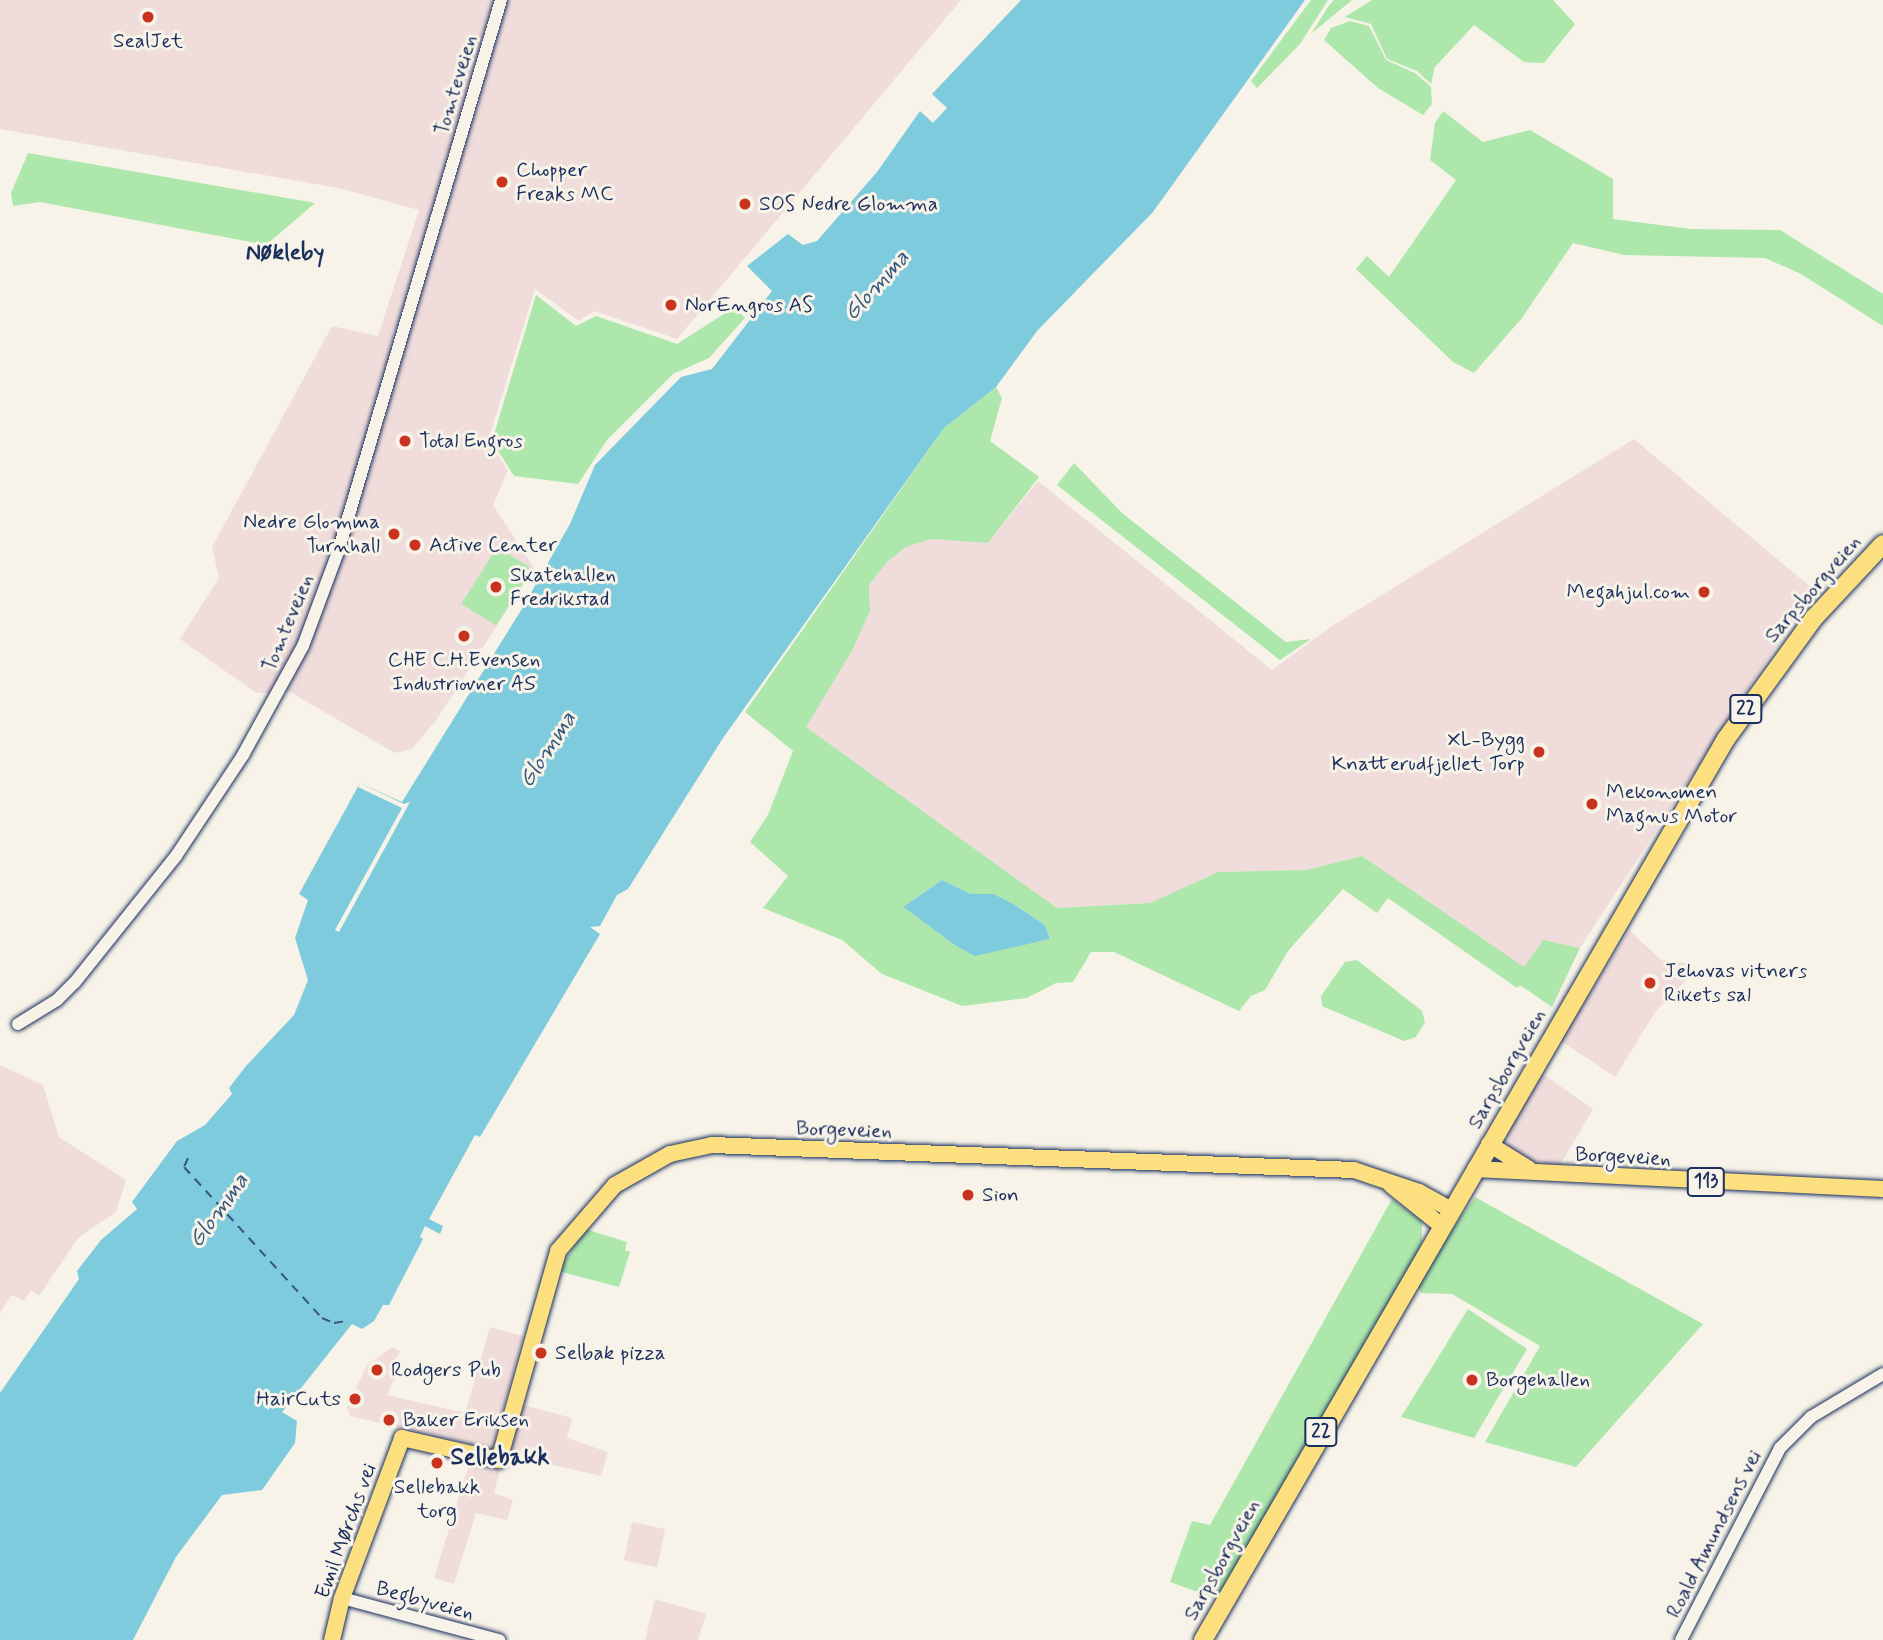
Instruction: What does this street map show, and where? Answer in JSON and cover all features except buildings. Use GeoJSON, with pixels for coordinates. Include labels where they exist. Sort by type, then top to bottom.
{"type":"FeatureCollection","features":[{"type":"Feature","properties":{"kind":"highway","name":"Sarpsborgveien"},"geometry":{"type":"LineString","coordinates":[[1203,1640],[1489,1143],[1747,707],[1814,618],[1883,544]]}},
{"type":"Feature","properties":{"kind":"main road","name":"Borgeveien"},"geometry":{"type":"LineString","coordinates":[[1489,1143],[1529,1169]]}},
{"type":"Feature","properties":{"kind":"main road","name":"Borgeveien"},"geometry":{"type":"LineString","coordinates":[[402,1438],[499,1460],[558,1251],[615,1185],[670,1154],[712,1145],[1354,1170],[1384,1179],[1452,1210]]}},
{"type":"Feature","properties":{"kind":"main road","name":"Borgeveien"},"geometry":{"type":"LineString","coordinates":[[1475,1169],[1529,1169],[1563,1176],[1883,1189]]}},
{"type":"Feature","properties":{"kind":"main road","name":"Borgeveien"},"geometry":{"type":"LineString","coordinates":[[1384,1179],[1442,1226]]}},
{"type":"Feature","properties":{"kind":"main road","name":"Emil Mørchs vei"},"geometry":{"type":"LineString","coordinates":[[331,1640],[342,1598],[402,1438]]}},
{"type":"Feature","properties":{"kind":"street","name":"Tomteveien"},"geometry":{"type":"LineString","coordinates":[[18,1024],[47,1007],[75,982],[169,866],[243,755],[303,646],[338,552],[501,0]]}},
{"type":"Feature","properties":{"kind":"street","name":"Roald Amundsens vei"},"geometry":{"type":"LineString","coordinates":[[1681,1640],[1780,1448],[1811,1417],[1883,1374]]}},
{"type":"Feature","properties":{"kind":"street","name":"Begbyveien"},"geometry":{"type":"LineString","coordinates":[[342,1598],[499,1640]]}},
{"type":"Feature","properties":{"kind":"shaded area"},"geometry":{"type":"Polygon","coordinates":[[[0,0],[961,0],[677,339],[594,311],[579,321],[535,289],[488,441],[508,470],[493,505],[534,568],[437,719],[412,749],[395,753],[290,692],[256,693],[180,639],[219,578],[212,547],[332,326],[378,336],[419,210],[338,188],[0,129],[0,0]]]}},
{"type":"Feature","properties":{"kind":"shaded area"},"geometry":{"type":"Polygon","coordinates":[[[1634,439],[1813,589],[1580,948],[1543,941],[1524,968],[1362,856],[1306,870],[1218,872],[1150,903],[1057,908],[805,727],[852,651],[870,611],[869,585],[887,562],[906,547],[931,539],[988,543],[1038,481],[1272,670],[1332,626],[1634,439]]]}},
{"type":"Feature","properties":{"kind":"shaded area"},"geometry":{"type":"Polygon","coordinates":[[[1629,930],[1661,960],[1686,963],[1695,971],[1656,1011],[1615,1077],[1561,1041],[1629,930]]]}},
{"type":"Feature","properties":{"kind":"shaded area"},"geometry":{"type":"Polygon","coordinates":[[[0,1065],[43,1085],[59,1137],[126,1180],[116,1212],[78,1238],[39,1296],[31,1290],[24,1301],[12,1295],[0,1313],[0,1065]]]}},
{"type":"Feature","properties":{"kind":"shaded area"},"geometry":{"type":"Polygon","coordinates":[[[1540,1072],[1593,1109],[1559,1167],[1521,1158],[1511,1151],[1507,1140],[1508,1128],[1540,1072]]]}},
{"type":"Feature","properties":{"kind":"shaded area"},"geometry":{"type":"Polygon","coordinates":[[[490,1327],[523,1336],[492,1449],[350,1416],[347,1407],[367,1365],[392,1347],[400,1351],[388,1374],[395,1378],[387,1395],[465,1413],[490,1327]]]}},
{"type":"Feature","properties":{"kind":"shaded area"},"geometry":{"type":"Polygon","coordinates":[[[520,1404],[572,1418],[567,1438],[608,1452],[601,1476],[513,1456],[508,1451],[520,1404]]]}},
{"type":"Feature","properties":{"kind":"shaded area"},"geometry":{"type":"Polygon","coordinates":[[[470,1461],[500,1469],[494,1493],[513,1500],[507,1520],[476,1513],[454,1584],[434,1578],[470,1461]]]}},
{"type":"Feature","properties":{"kind":"shaded area"},"geometry":{"type":"Polygon","coordinates":[[[632,1522],[665,1529],[657,1567],[624,1560],[632,1522]]]}},
{"type":"Feature","properties":{"kind":"shaded area"},"geometry":{"type":"Polygon","coordinates":[[[655,1599],[706,1614],[698,1640],[645,1640],[655,1599]]]}},
{"type":"Feature","properties":{"kind":"green space"},"geometry":{"type":"Polygon","coordinates":[[[1311,0],[1328,0],[1300,44],[1257,88],[1251,81],[1311,0]]]}},
{"type":"Feature","properties":{"kind":"green space"},"geometry":{"type":"Polygon","coordinates":[[[1334,0],[1352,0],[1311,34],[1328,7],[1334,0]]]}},
{"type":"Feature","properties":{"kind":"green space"},"geometry":{"type":"Polygon","coordinates":[[[1372,0],[1553,0],[1575,24],[1544,63],[1524,62],[1474,25],[1435,67],[1431,84],[1417,71],[1387,59],[1371,24],[1345,17],[1372,0]]]}},
{"type":"Feature","properties":{"kind":"green space"},"geometry":{"type":"Polygon","coordinates":[[[1350,21],[1369,26],[1386,60],[1415,73],[1431,87],[1432,104],[1423,115],[1378,88],[1324,40],[1331,28],[1350,21]]]}},
{"type":"Feature","properties":{"kind":"green space"},"geometry":{"type":"Polygon","coordinates":[[[1443,111],[1483,142],[1530,130],[1613,179],[1613,219],[1691,229],[1780,230],[1883,294],[1883,326],[1801,274],[1765,258],[1624,255],[1573,243],[1522,318],[1474,373],[1453,362],[1356,269],[1367,256],[1389,277],[1456,180],[1430,160],[1435,123],[1443,111]]]}},
{"type":"Feature","properties":{"kind":"green space"},"geometry":{"type":"Polygon","coordinates":[[[28,153],[315,203],[266,245],[40,202],[13,206],[11,193],[28,153]]]}},
{"type":"Feature","properties":{"kind":"green space"},"geometry":{"type":"Polygon","coordinates":[[[536,295],[576,326],[596,316],[677,344],[735,307],[745,318],[709,358],[673,374],[607,440],[578,484],[514,476],[492,441],[536,295]]]}},
{"type":"Feature","properties":{"kind":"green space"},"geometry":{"type":"Polygon","coordinates":[[[996,387],[1002,398],[990,441],[1039,477],[988,543],[931,539],[906,547],[887,562],[869,585],[870,611],[852,651],[806,727],[1057,908],[1150,903],[1218,872],[1306,870],[1362,856],[1524,967],[1543,940],[1580,948],[1552,1007],[1520,985],[1517,988],[1388,898],[1377,913],[1343,889],[1288,951],[1265,990],[1251,996],[1239,1011],[1114,952],[1091,952],[1073,982],[1056,983],[1027,998],[962,1006],[882,974],[842,940],[763,908],[788,876],[750,842],[768,815],[793,751],[745,712],[944,428],[996,387]],[[942,880],[903,907],[956,946],[975,955],[1050,939],[1045,925],[1015,905],[994,894],[971,894],[942,880]]]}},
{"type":"Feature","properties":{"kind":"green space"},"geometry":{"type":"Polygon","coordinates":[[[1074,463],[1122,513],[1286,642],[1311,639],[1280,660],[1057,485],[1074,463]]]}},
{"type":"Feature","properties":{"kind":"green space","name":"Skatehallen Fredrikstad"},"geometry":{"type":"Polygon","coordinates":[[[497,547],[532,569],[496,626],[461,604],[497,547]]]}},
{"type":"Feature","properties":{"kind":"green space"},"geometry":{"type":"Polygon","coordinates":[[[1357,960],[1422,1011],[1425,1022],[1416,1037],[1404,1041],[1322,1006],[1321,996],[1345,962],[1357,960]]]}},
{"type":"Feature","properties":{"kind":"green space"},"geometry":{"type":"Polygon","coordinates":[[[1475,1197],[1703,1324],[1576,1467],[1485,1442],[1540,1346],[1452,1294],[1421,1293],[1416,1281],[1475,1197]]]}},
{"type":"Feature","properties":{"kind":"green space"},"geometry":{"type":"Polygon","coordinates":[[[1392,1199],[1422,1221],[1422,1244],[1217,1599],[1170,1582],[1192,1521],[1210,1525],[1392,1199]]]}},
{"type":"Feature","properties":{"kind":"green space"},"geometry":{"type":"Polygon","coordinates":[[[585,1229],[627,1242],[625,1250],[630,1252],[619,1287],[558,1271],[585,1229]]]}},
{"type":"Feature","properties":{"kind":"green space","name":"Borgehallen"},"geometry":{"type":"Polygon","coordinates":[[[1468,1309],[1527,1349],[1474,1438],[1401,1417],[1468,1309]]]}},
{"type":"Feature","properties":{"kind":"water","name":"Glomma"},"geometry":{"type":"Polygon","coordinates":[[[1021,0],[1305,0],[1153,212],[1037,331],[996,387],[944,428],[723,738],[628,889],[617,895],[600,926],[590,927],[600,934],[480,1137],[475,1135],[429,1219],[443,1226],[440,1234],[425,1226],[420,1237],[423,1239],[389,1305],[383,1305],[374,1321],[362,1329],[352,1324],[282,1412],[297,1421],[295,1443],[262,1490],[222,1495],[176,1557],[133,1640],[0,1640],[0,1393],[79,1279],[77,1271],[101,1240],[137,1209],[132,1202],[177,1141],[205,1125],[232,1094],[229,1088],[246,1066],[294,1015],[308,980],[295,938],[308,900],[299,894],[360,783],[402,802],[520,612],[570,524],[595,465],[681,377],[712,369],[772,291],[747,266],[788,234],[803,245],[817,241],[877,172],[920,111],[933,123],[947,108],[932,94],[1021,0]]]}},
{"type":"Feature","properties":{"kind":"water"},"geometry":{"type":"Polygon","coordinates":[[[942,880],[971,894],[994,894],[1015,905],[1045,925],[1050,939],[975,956],[956,946],[903,907],[942,880]]]}},
{"type":"Feature","properties":{"kind":"pier"},"geometry":{"type":"Polygon","coordinates":[[[360,783],[404,804],[410,802],[339,932],[335,930],[402,808],[358,787],[360,783]]]}},
{"type":"Feature","properties":{"kind":"ferry route"},"geometry":{"type":"LineString","coordinates":[[188,1158],[184,1167],[322,1318],[334,1323],[346,1321]]}},
{"type":"Feature","properties":{"kind":"place","name":"SealJet"},"geometry":{"type":"Point","coordinates":[148,17]}},
{"type":"Feature","properties":{"kind":"place","name":"Chopper Freaks MC"},"geometry":{"type":"Point","coordinates":[502,182]}},
{"type":"Feature","properties":{"kind":"place","name":"SOS Nedre Glomma"},"geometry":{"type":"Point","coordinates":[745,204]}},
{"type":"Feature","properties":{"kind":"place","name":"NorEngros AS"},"geometry":{"type":"Point","coordinates":[671,305]}},
{"type":"Feature","properties":{"kind":"place","name":"Total Engros"},"geometry":{"type":"Point","coordinates":[405,441]}},
{"type":"Feature","properties":{"kind":"place","name":"Nedre Glomma Turnhall"},"geometry":{"type":"Point","coordinates":[394,534]}},
{"type":"Feature","properties":{"kind":"place","name":"Active Center"},"geometry":{"type":"Point","coordinates":[415,545]}},
{"type":"Feature","properties":{"kind":"place","name":"Skatehallen Fredrikstad"},"geometry":{"type":"Point","coordinates":[496,587]}},
{"type":"Feature","properties":{"kind":"place","name":"Megahjul.com"},"geometry":{"type":"Point","coordinates":[1704,592]}},
{"type":"Feature","properties":{"kind":"place","name":"CHE C.H.Evensen Industriovner AS"},"geometry":{"type":"Point","coordinates":[464,636]}},
{"type":"Feature","properties":{"kind":"place","name":"XL-Bygg Knatterudfjellet Torp"},"geometry":{"type":"Point","coordinates":[1539,752]}},
{"type":"Feature","properties":{"kind":"place","name":"Mekonomen Magnus Motor"},"geometry":{"type":"Point","coordinates":[1592,804]}},
{"type":"Feature","properties":{"kind":"place","name":"Jehovas vitners Rikets sal"},"geometry":{"type":"Point","coordinates":[1650,983]}},
{"type":"Feature","properties":{"kind":"place","name":"Sion"},"geometry":{"type":"Point","coordinates":[968,1195]}},
{"type":"Feature","properties":{"kind":"place","name":"Selbak pizza"},"geometry":{"type":"Point","coordinates":[541,1353]}},
{"type":"Feature","properties":{"kind":"place","name":"Rodgers Pub"},"geometry":{"type":"Point","coordinates":[377,1370]}},
{"type":"Feature","properties":{"kind":"place","name":"Borgehallen"},"geometry":{"type":"Point","coordinates":[1472,1380]}},
{"type":"Feature","properties":{"kind":"place","name":"HairCuts"},"geometry":{"type":"Point","coordinates":[355,1399]}},
{"type":"Feature","properties":{"kind":"place","name":"Baker Eriksen"},"geometry":{"type":"Point","coordinates":[389,1420]}},
{"type":"Feature","properties":{"kind":"place","name":"Sellebakk torg"},"geometry":{"type":"Point","coordinates":[437,1463]}},
{"type":"Feature","properties":{"kind":"district","name":"Nøkleby"},"geometry":{"type":"Point","coordinates":[285,253]}},
{"type":"Feature","properties":{"kind":"district","name":"Sellebakk"},"geometry":{"type":"Point","coordinates":[500,1458]}}]}
